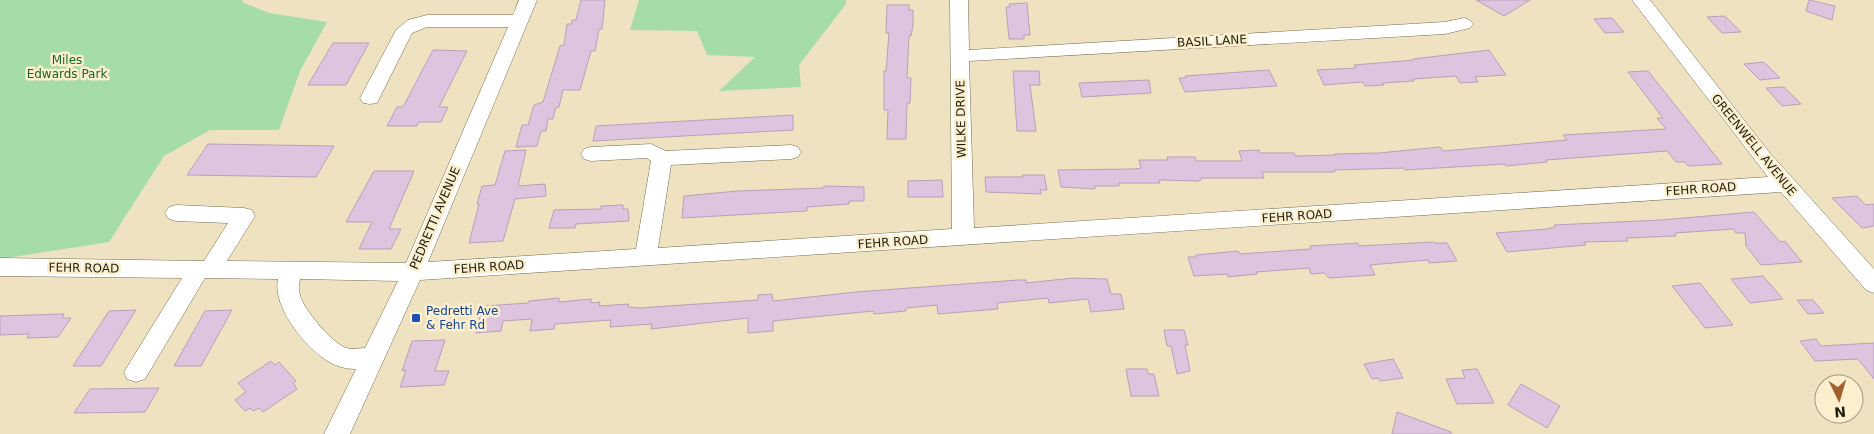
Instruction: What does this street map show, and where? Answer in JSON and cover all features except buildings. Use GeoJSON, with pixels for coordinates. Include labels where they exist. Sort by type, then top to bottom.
{"type":"FeatureCollection","features":[{"type":"Feature","properties":{"kind":"street","name":"PEDRETTI AVENUE"},"geometry":{"type":"LineString","coordinates":[[337,434],[413,272],[528,0]]}},
{"type":"Feature","properties":{"kind":"street","name":"WILKE DRIVE"},"geometry":{"type":"LineString","coordinates":[[959,0],[963,238]]}},
{"type":"Feature","properties":{"kind":"street","name":"GREENWELL AVENUE"},"geometry":{"type":"LineString","coordinates":[[1641,0],[1785,184],[1864,260],[1874,284]]}},
{"type":"Feature","properties":{"kind":"street"},"geometry":{"type":"LineString","coordinates":[[370,98],[405,30],[414,24],[427,21],[519,21]]}},
{"type":"Feature","properties":{"kind":"street","name":"BASIL LANE"},"geometry":{"type":"LineString","coordinates":[[960,56],[1435,29],[1464,24]]}},
{"type":"Feature","properties":{"kind":"street"},"geometry":{"type":"LineString","coordinates":[[592,154],[651,151],[662,158],[791,152]]}},
{"type":"Feature","properties":{"kind":"street"},"geometry":{"type":"LineString","coordinates":[[646,257],[662,158]]}},
{"type":"Feature","properties":{"kind":"street","name":"FEHR ROAD"},"geometry":{"type":"LineString","coordinates":[[0,267],[413,272],[1785,184]]}},
{"type":"Feature","properties":{"kind":"street"},"geometry":{"type":"LineString","coordinates":[[136,372],[204,269],[244,216],[176,213]]}},
{"type":"Feature","properties":{"kind":"street"},"geometry":{"type":"LineString","coordinates":[[292,270],[288,285],[288,296],[298,315],[327,349],[342,358],[372,358]]}},
{"type":"Feature","properties":{"kind":"green space","name":"Miles Edwards Park"},"geometry":{"type":"Polygon","coordinates":[[[0,0],[243,0],[242,2],[269,13],[327,22],[300,71],[279,130],[210,130],[164,156],[109,242],[0,259],[0,0]]]}},
{"type":"Feature","properties":{"kind":"green space"},"geometry":{"type":"Polygon","coordinates":[[[639,0],[846,0],[846,4],[799,65],[801,87],[719,91],[755,57],[707,55],[697,31],[630,30],[639,0]]]}},
{"type":"Feature","properties":{"kind":"place","name":"Pedretti Ave & Fehr Rd"},"geometry":{"type":"Point","coordinates":[416,318]}}]}
